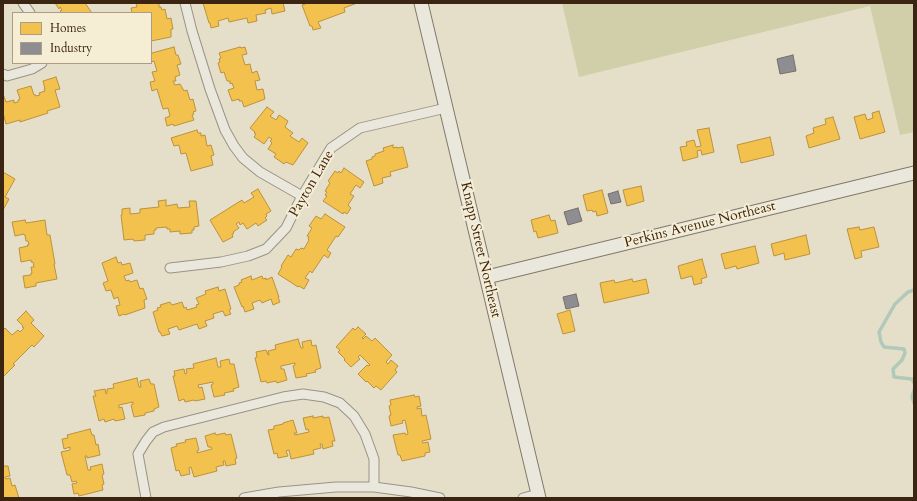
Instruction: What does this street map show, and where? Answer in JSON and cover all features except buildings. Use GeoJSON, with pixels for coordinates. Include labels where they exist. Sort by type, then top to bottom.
{"type":"FeatureCollection","features":[{"type":"Feature","properties":{"kind":"main road","name":"Knapp Street Northeast"},"geometry":{"type":"LineString","coordinates":[[421,3],[539,496]]}},
{"type":"Feature","properties":{"kind":"main road","name":"Perkins Avenue Northeast"},"geometry":{"type":"LineString","coordinates":[[487,277],[914,173]]}},
{"type":"Feature","properties":{"kind":"street"},"geometry":{"type":"LineString","coordinates":[[23,3],[29,12]]}},
{"type":"Feature","properties":{"kind":"street"},"geometry":{"type":"LineString","coordinates":[[185,3],[210,89],[225,130],[234,146],[243,158],[260,172],[302,196]]}},
{"type":"Feature","properties":{"kind":"street"},"geometry":{"type":"LineString","coordinates":[[3,74],[7,76],[32,69],[40,64]]}},
{"type":"Feature","properties":{"kind":"street","name":"Payton Lane"},"geometry":{"type":"LineString","coordinates":[[170,268],[248,256],[266,249],[286,228],[302,196],[331,148],[360,128],[446,108]]}},
{"type":"Feature","properties":{"kind":"street"},"geometry":{"type":"LineString","coordinates":[[146,498],[138,454],[153,432],[164,427],[283,397],[303,394],[324,397],[340,403],[354,416],[366,434],[374,459],[374,487]]}},
{"type":"Feature","properties":{"kind":"street"},"geometry":{"type":"LineString","coordinates":[[244,498],[279,492],[336,487],[374,487],[440,498]]}},
{"type":"Feature","properties":{"kind":"street"},"geometry":{"type":"LineString","coordinates":[[523,498],[539,496]]}},
{"type":"Feature","properties":{"kind":"shaded area"},"geometry":{"type":"Polygon","coordinates":[[[562,3],[914,3],[914,132],[900,135],[870,6],[579,77],[562,3]]]}},
{"type":"Feature","properties":{"kind":"waterway"},"geometry":{"type":"LineString","coordinates":[[914,290],[908,292],[895,304],[879,332],[881,342],[884,347],[904,349],[905,353],[902,360],[893,369],[894,377],[912,379],[914,383]]}},
{"type":"Feature","properties":{"kind":"waterway"},"geometry":{"type":"LineString","coordinates":[[914,390],[912,397],[914,403]]}}]}
